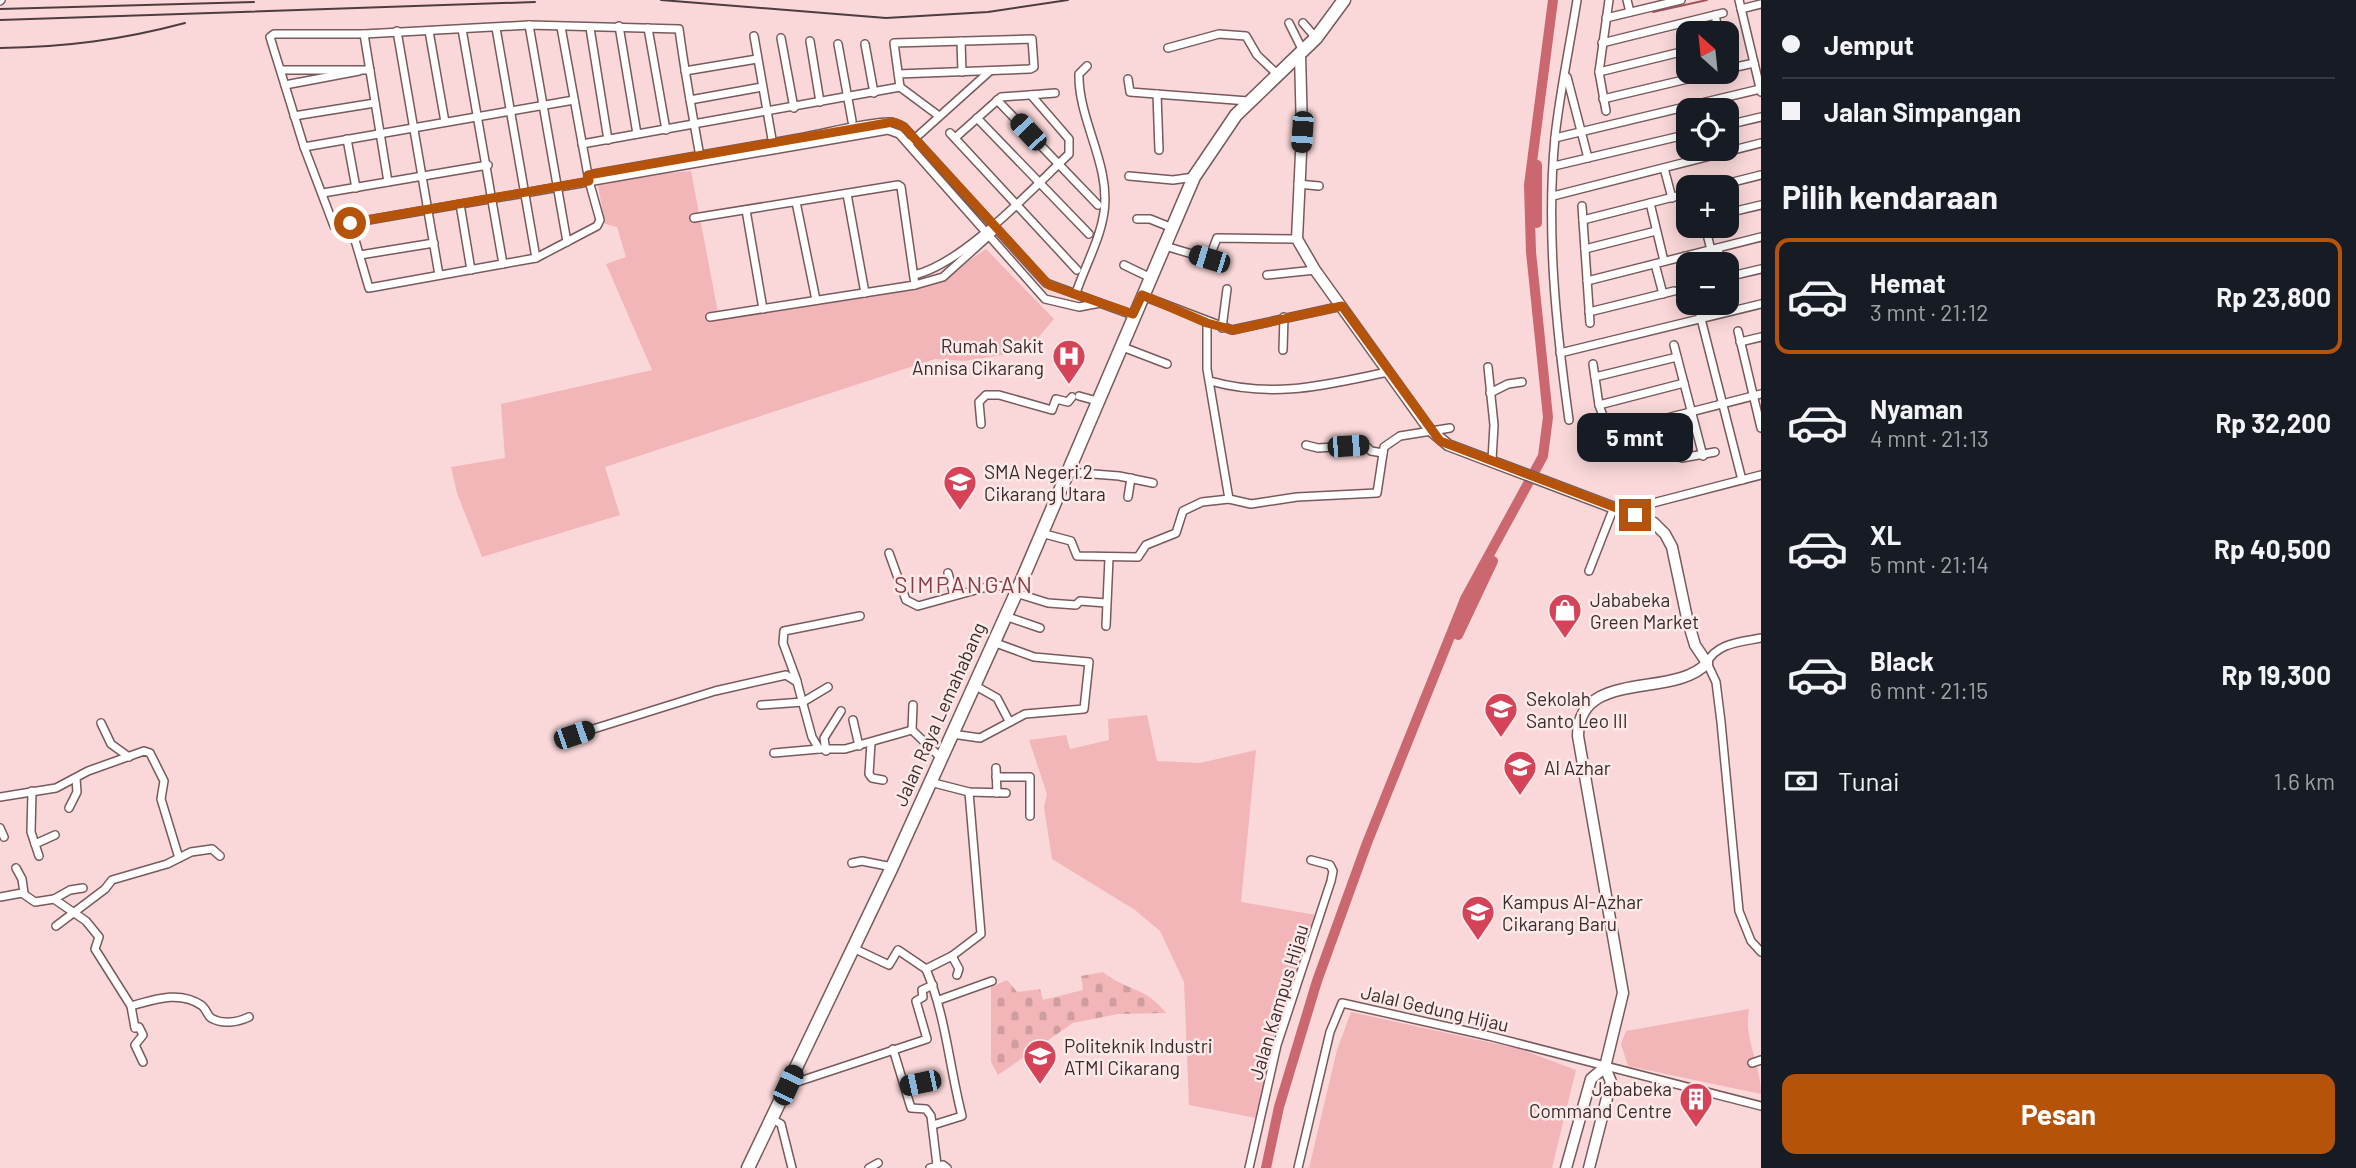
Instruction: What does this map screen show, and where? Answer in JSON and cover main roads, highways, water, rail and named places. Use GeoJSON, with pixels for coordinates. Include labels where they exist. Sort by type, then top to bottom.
{"type":"FeatureCollection","features":[{"type":"Feature","properties":{"kind":"main road","name":"Jalan Raya Lemahabang"},"geometry":{"type":"LineString","coordinates":[[748,1168],[892,867],[1017,591],[1170,227],[1194,177],[1213,144],[1248,101],[1316,38],[1344,0]]}},
{"type":"Feature","properties":{"kind":"waterway"},"geometry":{"type":"LineString","coordinates":[[1266,1168],[1279,1107],[1317,981],[1367,843],[1465,599],[1543,456],[1548,417],[1531,252],[1529,185],[1553,0]]}},
{"type":"Feature","properties":{"kind":"waterway"},"geometry":{"type":"LineString","coordinates":[[1653,12],[1707,0]]}},
{"type":"Feature","properties":{"kind":"waterway"},"geometry":{"type":"LineString","coordinates":[[1537,165],[1537,223]]}},
{"type":"Feature","properties":{"kind":"waterway"},"geometry":{"type":"LineString","coordinates":[[1458,635],[1493,561]]}},
{"type":"Feature","properties":{"kind":"railway"},"geometry":{"type":"LineString","coordinates":[[661,0],[886,18],[988,12],[1068,0]]}},
{"type":"Feature","properties":{"kind":"railway"},"geometry":{"type":"LineString","coordinates":[[0,9],[254,2]]}},
{"type":"Feature","properties":{"kind":"railway"},"geometry":{"type":"LineString","coordinates":[[0,20],[535,2]]}},
{"type":"Feature","properties":{"kind":"railway"},"geometry":{"type":"LineString","coordinates":[[0,48],[93,41],[185,23]]}},
{"type":"Feature","properties":{"kind":"place","name":"Rumah Sakit Annisa Cikarang"},"geometry":{"type":"Point","coordinates":[1069,386]}},
{"type":"Feature","properties":{"kind":"place","name":"SMA Negeri 2 Cikarang Utara"},"geometry":{"type":"Point","coordinates":[960,512]}},
{"type":"Feature","properties":{"kind":"place","name":"Jababeka Green Market"},"geometry":{"type":"Point","coordinates":[1565,640]}},
{"type":"Feature","properties":{"kind":"place","name":"Sekolah Santo Leo III"},"geometry":{"type":"Point","coordinates":[1501,739]}},
{"type":"Feature","properties":{"kind":"place","name":"Al Azhar"},"geometry":{"type":"Point","coordinates":[1520,797]}},
{"type":"Feature","properties":{"kind":"place","name":"Kampus Al-Azhar Cikarang Baru"},"geometry":{"type":"Point","coordinates":[1478,942]}},
{"type":"Feature","properties":{"kind":"place","name":"Politeknik Industri ATMI Cikarang"},"geometry":{"type":"Point","coordinates":[1040,1086]}},
{"type":"Feature","properties":{"kind":"place","name":"Jababeka Command Centre"},"geometry":{"type":"Point","coordinates":[1696,1129]}},
{"type":"Feature","properties":{"kind":"district","name":"SIMPANGAN"},"geometry":{"type":"Point","coordinates":[964,584]}}]}
